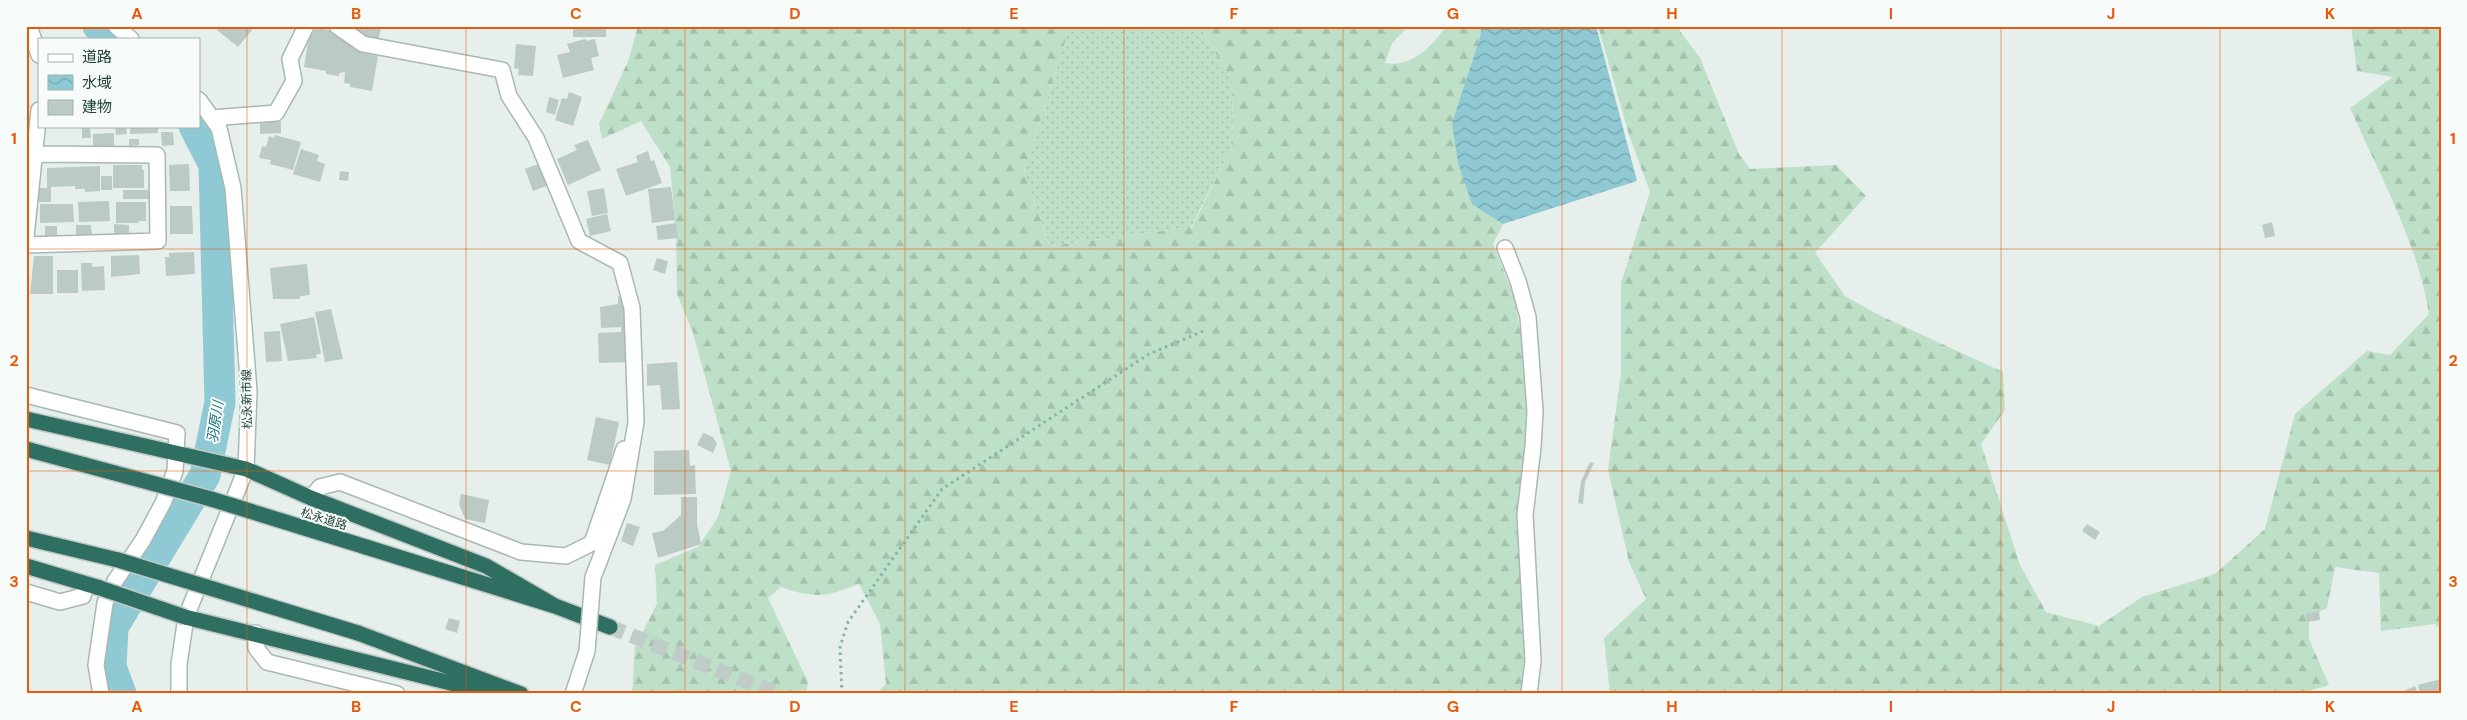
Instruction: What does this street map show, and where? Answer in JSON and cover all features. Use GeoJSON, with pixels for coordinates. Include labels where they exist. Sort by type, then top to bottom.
{"type":"FeatureCollection","features":[{"type":"Feature","properties":{"kind":"highway"},"geometry":{"type":"LineString","coordinates":[[26,419],[176,452],[246,470],[311,498],[486,566],[555,606]]}},
{"type":"Feature","properties":{"kind":"highway","name":"松永道路"},"geometry":{"type":"LineString","coordinates":[[26,449],[211,499],[555,606],[610,626]]}},
{"type":"Feature","properties":{"kind":"highway"},"geometry":{"type":"LineString","coordinates":[[26,538],[118,560],[358,633],[521,694]]}},
{"type":"Feature","properties":{"kind":"highway"},"geometry":{"type":"LineString","coordinates":[[26,566],[186,617],[495,694]]}},
{"type":"Feature","properties":{"kind":"street"},"geometry":{"type":"LineString","coordinates":[[29,26],[38,52]]}},
{"type":"Feature","properties":{"kind":"street"},"geometry":{"type":"LineString","coordinates":[[116,26],[130,38]]}},
{"type":"Feature","properties":{"kind":"street"},"geometry":{"type":"LineString","coordinates":[[212,118],[276,112],[294,81],[290,59],[306,26]]}},
{"type":"Feature","properties":{"kind":"street"},"geometry":{"type":"LineString","coordinates":[[311,498],[320,487],[340,482],[521,552],[566,556],[592,543],[625,461],[636,422],[632,308],[620,264],[579,241],[536,138],[509,96],[502,70],[363,44],[337,26]]}},
{"type":"Feature","properties":{"kind":"street","name":"松永新市線"},"geometry":{"type":"LineString","coordinates":[[179,694],[179,664],[186,617],[246,470],[249,391],[233,188],[218,128],[200,101]]}},
{"type":"Feature","properties":{"kind":"street"},"geometry":{"type":"LineString","coordinates":[[26,237],[38,121]]}},
{"type":"Feature","properties":{"kind":"street"},"geometry":{"type":"LineString","coordinates":[[26,245],[158,241],[157,155],[35,154]]}},
{"type":"Feature","properties":{"kind":"street"},"geometry":{"type":"LineString","coordinates":[[1505,248],[1518,281],[1528,317],[1535,411],[1525,515],[1533,661],[1529,694]]}},
{"type":"Feature","properties":{"kind":"street"},"geometry":{"type":"LineString","coordinates":[[26,395],[177,433],[175,471],[156,518],[115,581],[105,603],[96,665],[101,694]]}},
{"type":"Feature","properties":{"kind":"street"},"geometry":{"type":"LineString","coordinates":[[573,694],[587,651],[593,577],[623,499],[625,461]]}},
{"type":"Feature","properties":{"kind":"street"},"geometry":{"type":"LineString","coordinates":[[26,592],[60,602],[83,596],[93,586]]}},
{"type":"Feature","properties":{"kind":"street"},"geometry":{"type":"LineString","coordinates":[[256,633],[256,648],[267,662],[397,694]]}},
{"type":"Feature","properties":{"kind":"path"},"geometry":{"type":"LineString","coordinates":[[842,694],[840,648],[848,622],[942,489],[1149,354],[1206,330]]}},
{"type":"Feature","properties":{"kind":"green space"},"geometry":{"type":"Polygon","coordinates":[[[638,26],[1070,26],[1024,172],[1050,246],[1192,227],[1233,145],[1232,80],[1199,26],[1409,26],[1392,43],[1385,63],[1395,64],[1413,59],[1420,54],[1428,48],[1447,26],[1482,26],[1479,41],[1472,203],[1503,224],[1493,244],[1514,297],[1524,353],[1530,413],[1526,694],[875,694],[886,684],[880,624],[859,584],[837,592],[820,595],[812,595],[781,587],[768,598],[808,682],[806,694],[632,694],[635,647],[657,604],[655,565],[698,547],[718,517],[731,471],[693,333],[677,294],[676,232],[670,167],[641,121],[602,139],[599,124],[629,59],[638,26]]]}},
{"type":"Feature","properties":{"kind":"green space"},"geometry":{"type":"Polygon","coordinates":[[[1070,26],[1199,26],[1232,80],[1233,145],[1191,227],[1050,246],[1024,172],[1070,26]]]}},
{"type":"Feature","properties":{"kind":"green space"},"geometry":{"type":"Polygon","coordinates":[[[1598,26],[1627,28],[1681,26],[1680,31],[1700,58],[1739,154],[1750,169],[1836,165],[1866,196],[1815,253],[1845,296],[1881,316],[2003,372],[2005,410],[1981,444],[2020,565],[2046,612],[2099,626],[2142,597],[2215,574],[2265,529],[2295,414],[2367,351],[2390,355],[2429,314],[2424,288],[2407,236],[2350,108],[2393,77],[2357,71],[2351,26],[2441,26],[2441,629],[2435,624],[2381,631],[2379,573],[2335,567],[2327,608],[2309,617],[2309,639],[2329,685],[2298,694],[1610,694],[1604,638],[1646,599],[1629,562],[1608,470],[1621,373],[1621,283],[1650,192],[1630,138],[1598,26]]]}},
{"type":"Feature","properties":{"kind":"water"},"geometry":{"type":"Polygon","coordinates":[[[1482,26],[1596,26],[1637,181],[1503,224],[1472,204],[1458,163],[1452,123],[1479,41],[1482,26]]]}},
{"type":"Feature","properties":{"kind":"building"},"geometry":{"type":"Polygon","coordinates":[[[220,26],[248,26],[252,30],[238,47],[217,30],[220,26]]]}},
{"type":"Feature","properties":{"kind":"building"},"geometry":{"type":"Polygon","coordinates":[[[316,26],[334,32],[353,47],[368,51],[367,54],[378,56],[372,91],[350,87],[350,84],[344,83],[345,72],[339,73],[339,76],[326,74],[326,71],[304,67],[308,42],[306,41],[311,33],[313,34],[316,26]]]}},
{"type":"Feature","properties":{"kind":"building"},"geometry":{"type":"Polygon","coordinates":[[[358,26],[381,28],[378,41],[356,36],[358,26]]]}},
{"type":"Feature","properties":{"kind":"building"},"geometry":{"type":"Polygon","coordinates":[[[573,26],[606,26],[606,37],[573,37],[573,26]]]}},
{"type":"Feature","properties":{"kind":"building"},"geometry":{"type":"Polygon","coordinates":[[[585,39],[586,41],[595,39],[599,56],[591,58],[594,70],[563,78],[557,55],[570,52],[567,44],[585,39]]]}},
{"type":"Feature","properties":{"kind":"building"},"geometry":{"type":"Polygon","coordinates":[[[516,44],[536,46],[533,76],[518,75],[519,69],[514,68],[516,44]]]}},
{"type":"Feature","properties":{"kind":"building"},"geometry":{"type":"Polygon","coordinates":[[[569,92],[582,97],[573,126],[555,120],[562,98],[567,99],[569,92]]]}},
{"type":"Feature","properties":{"kind":"building"},"geometry":{"type":"Polygon","coordinates":[[[549,97],[559,100],[555,115],[546,112],[549,97]]]}},
{"type":"Feature","properties":{"kind":"building"},"geometry":{"type":"Polygon","coordinates":[[[260,122],[281,122],[281,133],[260,134],[260,122]]]}},
{"type":"Feature","properties":{"kind":"building"},"geometry":{"type":"Polygon","coordinates":[[[82,128],[90,128],[91,138],[82,138],[82,128]]]}},
{"type":"Feature","properties":{"kind":"building"},"geometry":{"type":"Polygon","coordinates":[[[115,128],[126,128],[127,134],[116,135],[115,128]]]}},
{"type":"Feature","properties":{"kind":"building"},"geometry":{"type":"Polygon","coordinates":[[[130,128],[158,128],[158,133],[130,134],[130,128]]]}},
{"type":"Feature","properties":{"kind":"building"},"geometry":{"type":"Polygon","coordinates":[[[161,132],[173,132],[174,145],[162,146],[161,132]]]}},
{"type":"Feature","properties":{"kind":"building"},"geometry":{"type":"Polygon","coordinates":[[[114,133],[114,146],[93,146],[93,134],[114,133]]]}},
{"type":"Feature","properties":{"kind":"building"},"geometry":{"type":"Polygon","coordinates":[[[275,135],[301,142],[293,170],[270,164],[271,160],[259,158],[262,146],[266,147],[269,136],[274,138],[275,135]]]}},
{"type":"Feature","properties":{"kind":"building"},"geometry":{"type":"Polygon","coordinates":[[[129,139],[139,139],[139,145],[129,146],[129,139]]]}},
{"type":"Feature","properties":{"kind":"building"},"geometry":{"type":"Polygon","coordinates":[[[588,140],[601,170],[568,185],[557,159],[577,150],[574,145],[588,140]]]}},
{"type":"Feature","properties":{"kind":"building"},"geometry":{"type":"Polygon","coordinates":[[[301,149],[319,155],[317,161],[325,164],[320,182],[293,174],[301,149]]]}},
{"type":"Feature","properties":{"kind":"building"},"geometry":{"type":"Polygon","coordinates":[[[648,151],[651,161],[654,160],[662,183],[626,196],[616,169],[638,162],[636,156],[648,151]]]}},
{"type":"Feature","properties":{"kind":"building"},"geometry":{"type":"Polygon","coordinates":[[[541,163],[549,185],[533,191],[525,169],[541,163]]]}},
{"type":"Feature","properties":{"kind":"building"},"geometry":{"type":"Polygon","coordinates":[[[189,164],[190,191],[170,191],[169,165],[189,164]]]}},
{"type":"Feature","properties":{"kind":"building"},"geometry":{"type":"Polygon","coordinates":[[[113,165],[142,165],[142,170],[144,170],[144,188],[113,188],[113,165]]]}},
{"type":"Feature","properties":{"kind":"building"},"geometry":{"type":"Polygon","coordinates":[[[100,166],[100,191],[85,192],[85,189],[75,189],[75,186],[51,187],[51,202],[39,202],[39,188],[47,188],[47,168],[100,166]]]}},
{"type":"Feature","properties":{"kind":"building"},"geometry":{"type":"Polygon","coordinates":[[[340,171],[349,172],[348,181],[339,180],[340,171]]]}},
{"type":"Feature","properties":{"kind":"building"},"geometry":{"type":"Polygon","coordinates":[[[101,176],[112,176],[112,190],[101,190],[101,176]]]}},
{"type":"Feature","properties":{"kind":"building"},"geometry":{"type":"Polygon","coordinates":[[[671,187],[675,220],[652,223],[648,189],[671,187]]]}},
{"type":"Feature","properties":{"kind":"building"},"geometry":{"type":"Polygon","coordinates":[[[604,188],[608,213],[592,216],[587,191],[604,188]]]}},
{"type":"Feature","properties":{"kind":"building"},"geometry":{"type":"Polygon","coordinates":[[[123,190],[149,190],[149,199],[123,199],[123,190]]]}},
{"type":"Feature","properties":{"kind":"building"},"geometry":{"type":"Polygon","coordinates":[[[109,201],[110,221],[79,222],[78,202],[109,201]]]}},
{"type":"Feature","properties":{"kind":"building"},"geometry":{"type":"Polygon","coordinates":[[[116,202],[146,202],[146,221],[139,221],[139,223],[116,223],[116,202]]]}},
{"type":"Feature","properties":{"kind":"building"},"geometry":{"type":"Polygon","coordinates":[[[40,204],[73,204],[74,222],[40,223],[40,204]]]}},
{"type":"Feature","properties":{"kind":"building"},"geometry":{"type":"Polygon","coordinates":[[[170,206],[192,206],[193,234],[170,234],[170,206]]]}},
{"type":"Feature","properties":{"kind":"building"},"geometry":{"type":"Polygon","coordinates":[[[607,214],[611,231],[590,236],[586,219],[607,214]]]}},
{"type":"Feature","properties":{"kind":"building"},"geometry":{"type":"Polygon","coordinates":[[[2272,222],[2275,236],[2265,238],[2262,225],[2272,222]]]}},
{"type":"Feature","properties":{"kind":"building"},"geometry":{"type":"Polygon","coordinates":[[[676,223],[678,238],[658,240],[656,226],[676,223]]]}},
{"type":"Feature","properties":{"kind":"building"},"geometry":{"type":"Polygon","coordinates":[[[114,224],[129,225],[129,236],[114,236],[114,224]]]}},
{"type":"Feature","properties":{"kind":"building"},"geometry":{"type":"Polygon","coordinates":[[[76,225],[91,225],[92,235],[76,236],[76,225]]]}},
{"type":"Feature","properties":{"kind":"building"},"geometry":{"type":"Polygon","coordinates":[[[45,226],[57,226],[57,236],[45,236],[45,226]]]}},
{"type":"Feature","properties":{"kind":"building"},"geometry":{"type":"Polygon","coordinates":[[[194,252],[195,274],[166,276],[165,257],[169,257],[169,253],[194,252]]]}},
{"type":"Feature","properties":{"kind":"building"},"geometry":{"type":"Polygon","coordinates":[[[139,255],[140,274],[111,277],[111,256],[139,255]]]}},
{"type":"Feature","properties":{"kind":"building"},"geometry":{"type":"Polygon","coordinates":[[[34,256],[53,256],[53,294],[30,294],[34,256]]]}},
{"type":"Feature","properties":{"kind":"building"},"geometry":{"type":"Polygon","coordinates":[[[657,258],[668,261],[665,274],[653,270],[657,258]]]}},
{"type":"Feature","properties":{"kind":"building"},"geometry":{"type":"Polygon","coordinates":[[[81,263],[92,263],[92,267],[104,266],[105,290],[82,291],[81,263]]]}},
{"type":"Feature","properties":{"kind":"building"},"geometry":{"type":"Polygon","coordinates":[[[307,264],[310,295],[300,296],[300,299],[273,299],[270,268],[307,264]]]}},
{"type":"Feature","properties":{"kind":"building"},"geometry":{"type":"Polygon","coordinates":[[[57,270],[78,270],[78,293],[57,293],[57,270]]]}},
{"type":"Feature","properties":{"kind":"building"},"geometry":{"type":"Polygon","coordinates":[[[618,296],[629,296],[630,362],[599,363],[598,333],[621,332],[621,327],[601,328],[600,307],[618,304],[618,296]]]}},
{"type":"Feature","properties":{"kind":"building"},"geometry":{"type":"Polygon","coordinates":[[[331,309],[343,359],[325,362],[315,312],[331,309]]]}},
{"type":"Feature","properties":{"kind":"building"},"geometry":{"type":"Polygon","coordinates":[[[314,317],[321,353],[316,355],[317,358],[288,361],[280,324],[314,317]]]}},
{"type":"Feature","properties":{"kind":"building"},"geometry":{"type":"Polygon","coordinates":[[[280,331],[282,361],[266,362],[264,332],[280,331]]]}},
{"type":"Feature","properties":{"kind":"building"},"geometry":{"type":"Polygon","coordinates":[[[677,362],[680,409],[662,410],[660,385],[647,386],[647,364],[677,362]]]}},
{"type":"Feature","properties":{"kind":"building"},"geometry":{"type":"Polygon","coordinates":[[[596,417],[619,422],[610,465],[587,460],[596,417]]]}},
{"type":"Feature","properties":{"kind":"building"},"geometry":{"type":"Polygon","coordinates":[[[703,433],[713,437],[717,444],[713,453],[697,445],[703,433]]]}},
{"type":"Feature","properties":{"kind":"building"},"geometry":{"type":"Polygon","coordinates":[[[689,450],[690,466],[695,465],[696,494],[654,495],[654,451],[689,450]]]}},
{"type":"Feature","properties":{"kind":"building"},"geometry":{"type":"Polygon","coordinates":[[[1590,462],[1594,463],[1585,482],[1583,504],[1578,503],[1581,481],[1590,462]]]}},
{"type":"Feature","properties":{"kind":"building"},"geometry":{"type":"Polygon","coordinates":[[[461,494],[489,500],[485,523],[465,519],[459,504],[461,494]]]}},
{"type":"Feature","properties":{"kind":"building"},"geometry":{"type":"Polygon","coordinates":[[[681,497],[697,497],[697,524],[701,544],[658,558],[652,533],[663,531],[681,515],[681,497]]]}},
{"type":"Feature","properties":{"kind":"building"},"geometry":{"type":"Polygon","coordinates":[[[627,523],[640,527],[633,546],[621,541],[627,523]]]}},
{"type":"Feature","properties":{"kind":"building"},"geometry":{"type":"Polygon","coordinates":[[[2087,524],[2100,532],[2095,540],[2082,531],[2087,524]]]}},
{"type":"Feature","properties":{"kind":"building"},"geometry":{"type":"Polygon","coordinates":[[[2319,611],[2320,620],[2307,622],[2306,614],[2319,611]]]}},
{"type":"Feature","properties":{"kind":"building"},"geometry":{"type":"Polygon","coordinates":[[[449,618],[460,621],[457,633],[445,629],[449,618]]]}},
{"type":"Feature","properties":{"kind":"building"},"geometry":{"type":"Polygon","coordinates":[[[2441,679],[2441,694],[2420,694],[2418,685],[2441,679]]]}},
{"type":"Feature","properties":{"kind":"building"},"geometry":{"type":"Polygon","coordinates":[[[2415,686],[2418,694],[2397,694],[2415,686]]]}},
{"type":"Feature","properties":{"kind":"waterway","name":"羽原川"},"geometry":{"type":"LineString","coordinates":[[98,26],[110,38]]}},
{"type":"Feature","properties":{"kind":"waterway","name":"羽原川"},"geometry":{"type":"LineString","coordinates":[[121,694],[111,667],[113,627],[205,475],[220,402],[214,165],[195,128]]}},
{"type":"Feature","properties":{"kind":"tunnel"},"geometry":{"type":"LineString","coordinates":[[610,627],[779,694]]}}]}
